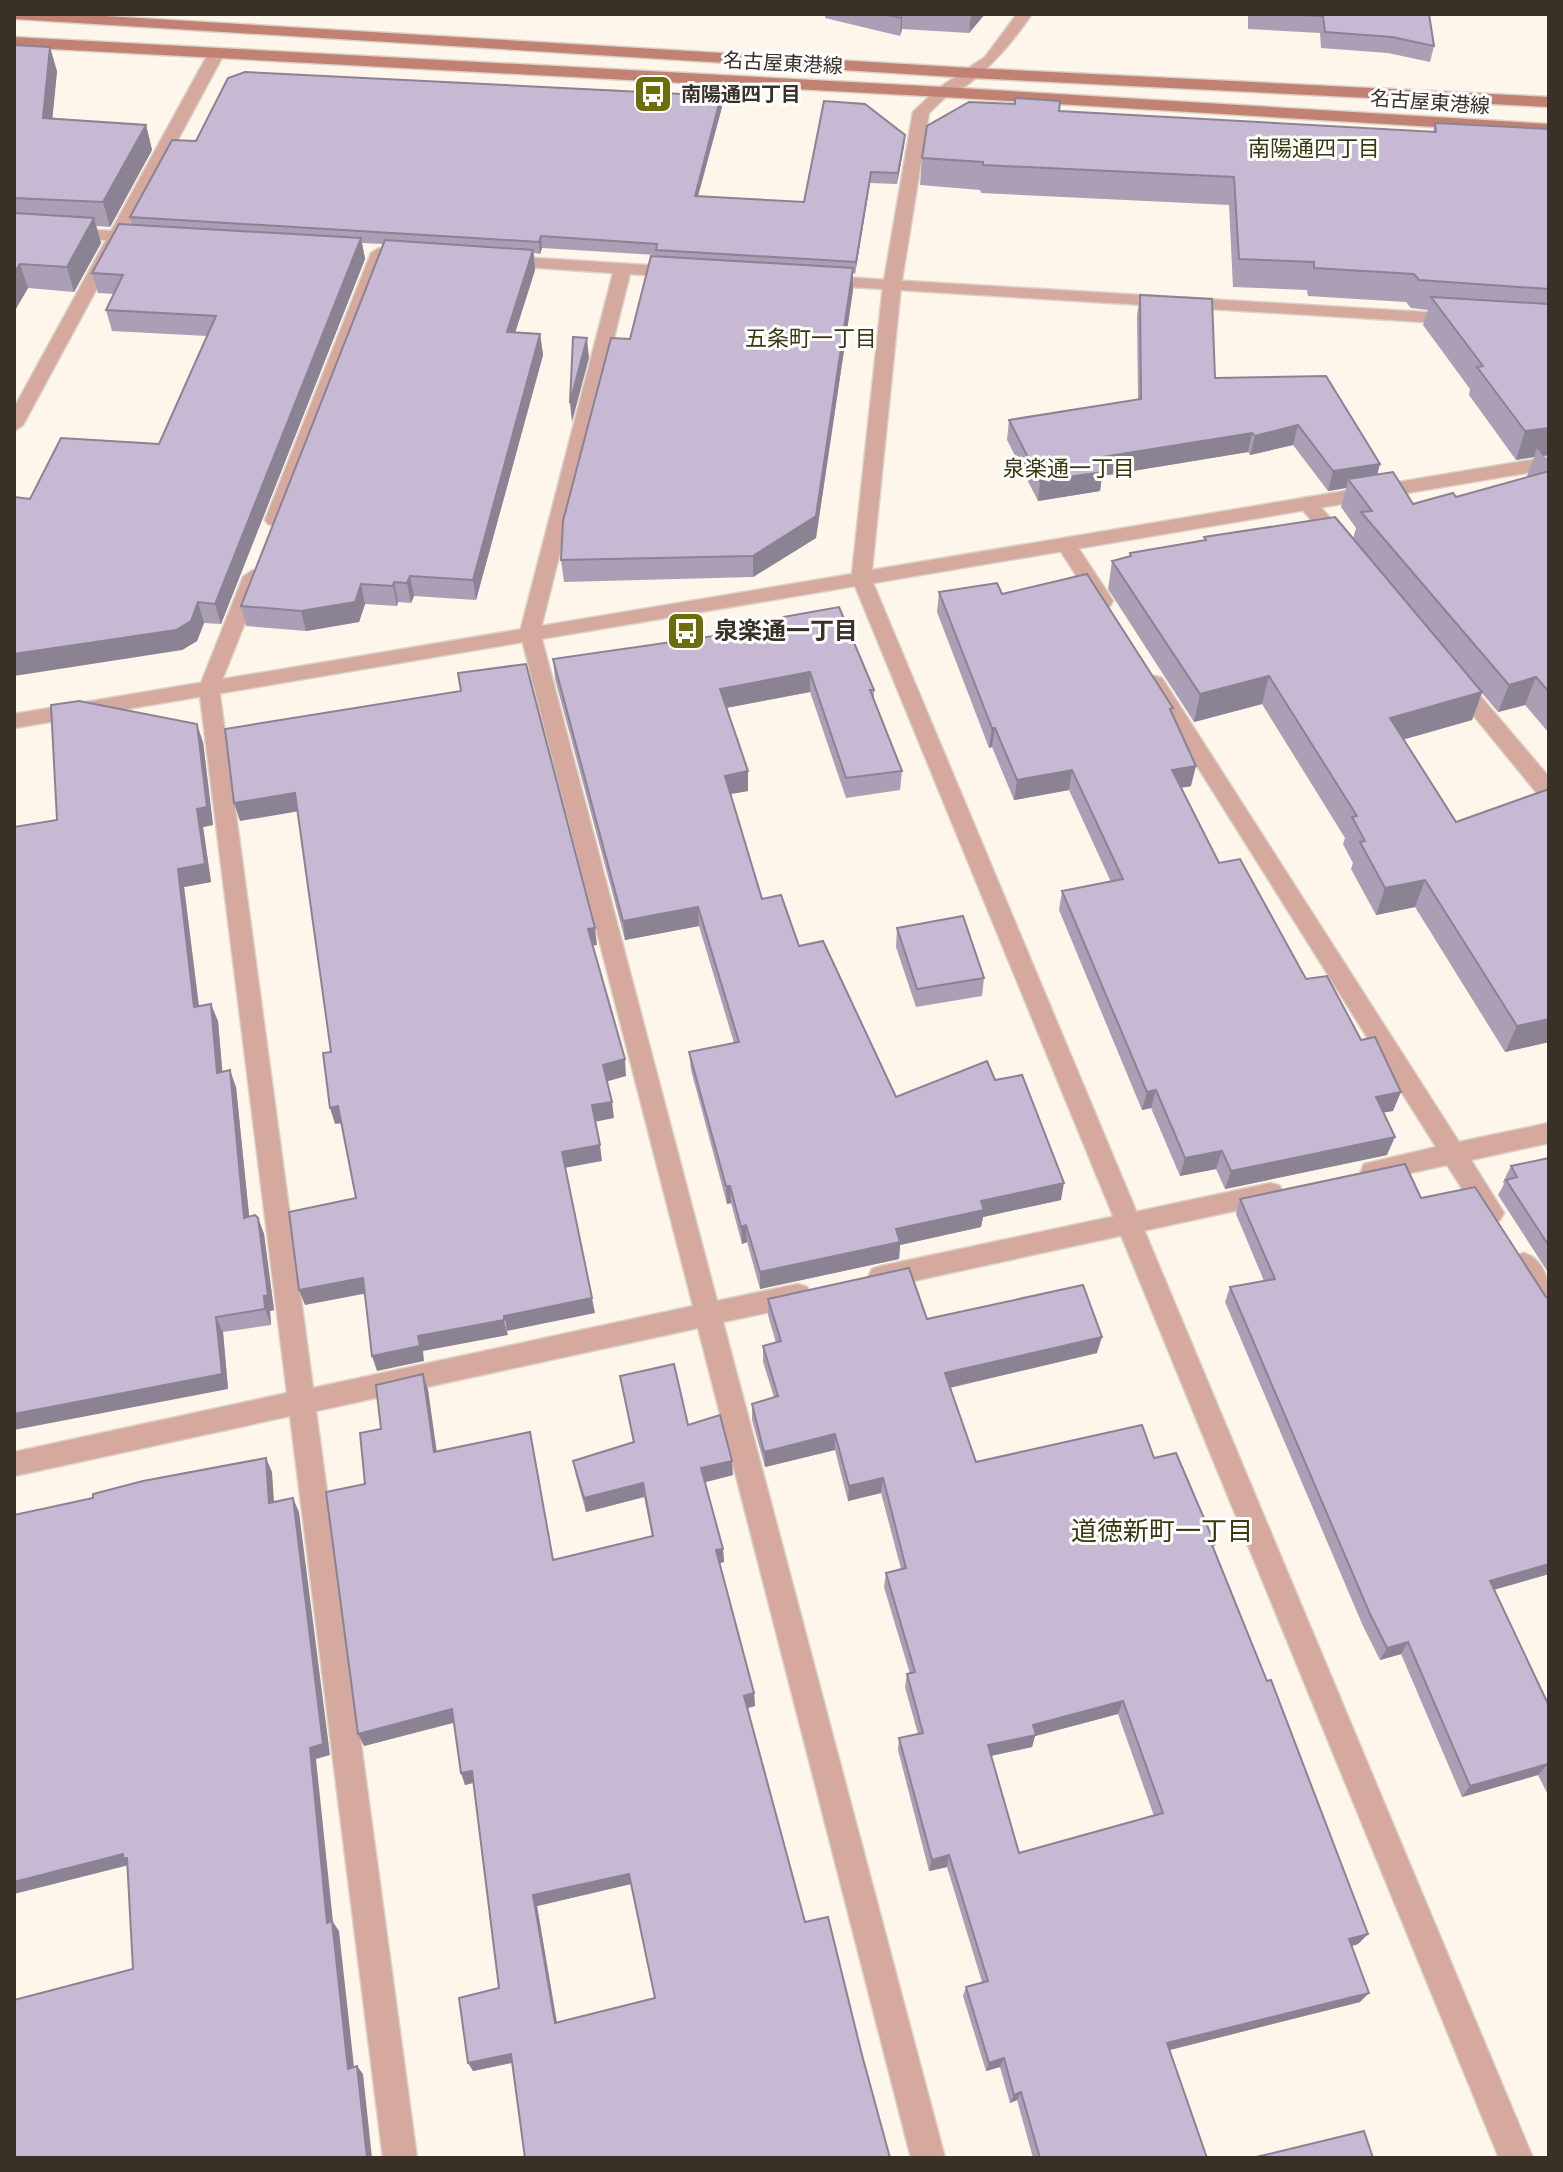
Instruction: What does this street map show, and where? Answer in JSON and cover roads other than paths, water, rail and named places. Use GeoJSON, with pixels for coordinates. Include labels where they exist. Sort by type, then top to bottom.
{"type":"FeatureCollection","features":[{"type":"Feature","properties":{"kind":"main road","name":"名古屋東港線"},"geometry":{"type":"LineString","coordinates":[[14,15],[971,73],[1549,102]]}},
{"type":"Feature","properties":{"kind":"main road","name":"名古屋東港線"},"geometry":{"type":"LineString","coordinates":[[14,42],[943,92],[1549,129]]}},
{"type":"Feature","properties":{"kind":"street"},"geometry":{"type":"LineString","coordinates":[[1025,14],[990,60],[943,92],[921,112],[892,286],[861,578],[1516,2158]]}},
{"type":"Feature","properties":{"kind":"street"},"geometry":{"type":"LineString","coordinates":[[14,425],[216,54]]}},
{"type":"Feature","properties":{"kind":"street"},"geometry":{"type":"LineString","coordinates":[[14,229],[165,239]]}},
{"type":"Feature","properties":{"kind":"street"},"geometry":{"type":"LineString","coordinates":[[379,253],[209,688],[400,2158]]}},
{"type":"Feature","properties":{"kind":"street"},"geometry":{"type":"LineString","coordinates":[[485,260],[702,274]]}},
{"type":"Feature","properties":{"kind":"street"},"geometry":{"type":"LineString","coordinates":[[623,269],[530,632],[928,2158]]}},
{"type":"Feature","properties":{"kind":"street"},"geometry":{"type":"LineString","coordinates":[[813,281],[1471,320]]}},
{"type":"Feature","properties":{"kind":"street"},"geometry":{"type":"LineString","coordinates":[[14,721],[1540,464],[1549,484]]}},
{"type":"Feature","properties":{"kind":"street"},"geometry":{"type":"LineString","coordinates":[[1307,503],[1358,563]]}},
{"type":"Feature","properties":{"kind":"street"},"geometry":{"type":"LineString","coordinates":[[1066,544],[1117,623]]}},
{"type":"Feature","properties":{"kind":"street"},"geometry":{"type":"LineString","coordinates":[[1142,663],[1549,1302]]}},
{"type":"Feature","properties":{"kind":"street"},"geometry":{"type":"LineString","coordinates":[[1448,672],[1549,792]]}},
{"type":"Feature","properties":{"kind":"street"},"geometry":{"type":"LineString","coordinates":[[1345,1177],[1549,1133]]}},
{"type":"Feature","properties":{"kind":"street"},"geometry":{"type":"LineString","coordinates":[[849,1284],[1298,1187]]}},
{"type":"Feature","properties":{"kind":"street"},"geometry":{"type":"LineString","coordinates":[[14,1464],[818,1290]]}},
{"type":"Feature","properties":{"kind":"place","name":"南陽通四丁目"},"geometry":{"type":"Point","coordinates":[653,94]}},
{"type":"Feature","properties":{"kind":"place","name":"泉楽通一丁目"},"geometry":{"type":"Point","coordinates":[686,631]}},
{"type":"Feature","properties":{"kind":"district","name":"南陽通四丁目"},"geometry":{"type":"Point","coordinates":[1314,148]}},
{"type":"Feature","properties":{"kind":"district","name":"五条町一丁目"},"geometry":{"type":"Point","coordinates":[811,338]}},
{"type":"Feature","properties":{"kind":"district","name":"泉楽通一丁目"},"geometry":{"type":"Point","coordinates":[1069,468]}},
{"type":"Feature","properties":{"kind":"district","name":"道徳新町一丁目"},"geometry":{"type":"Point","coordinates":[1162,1531]}}]}
